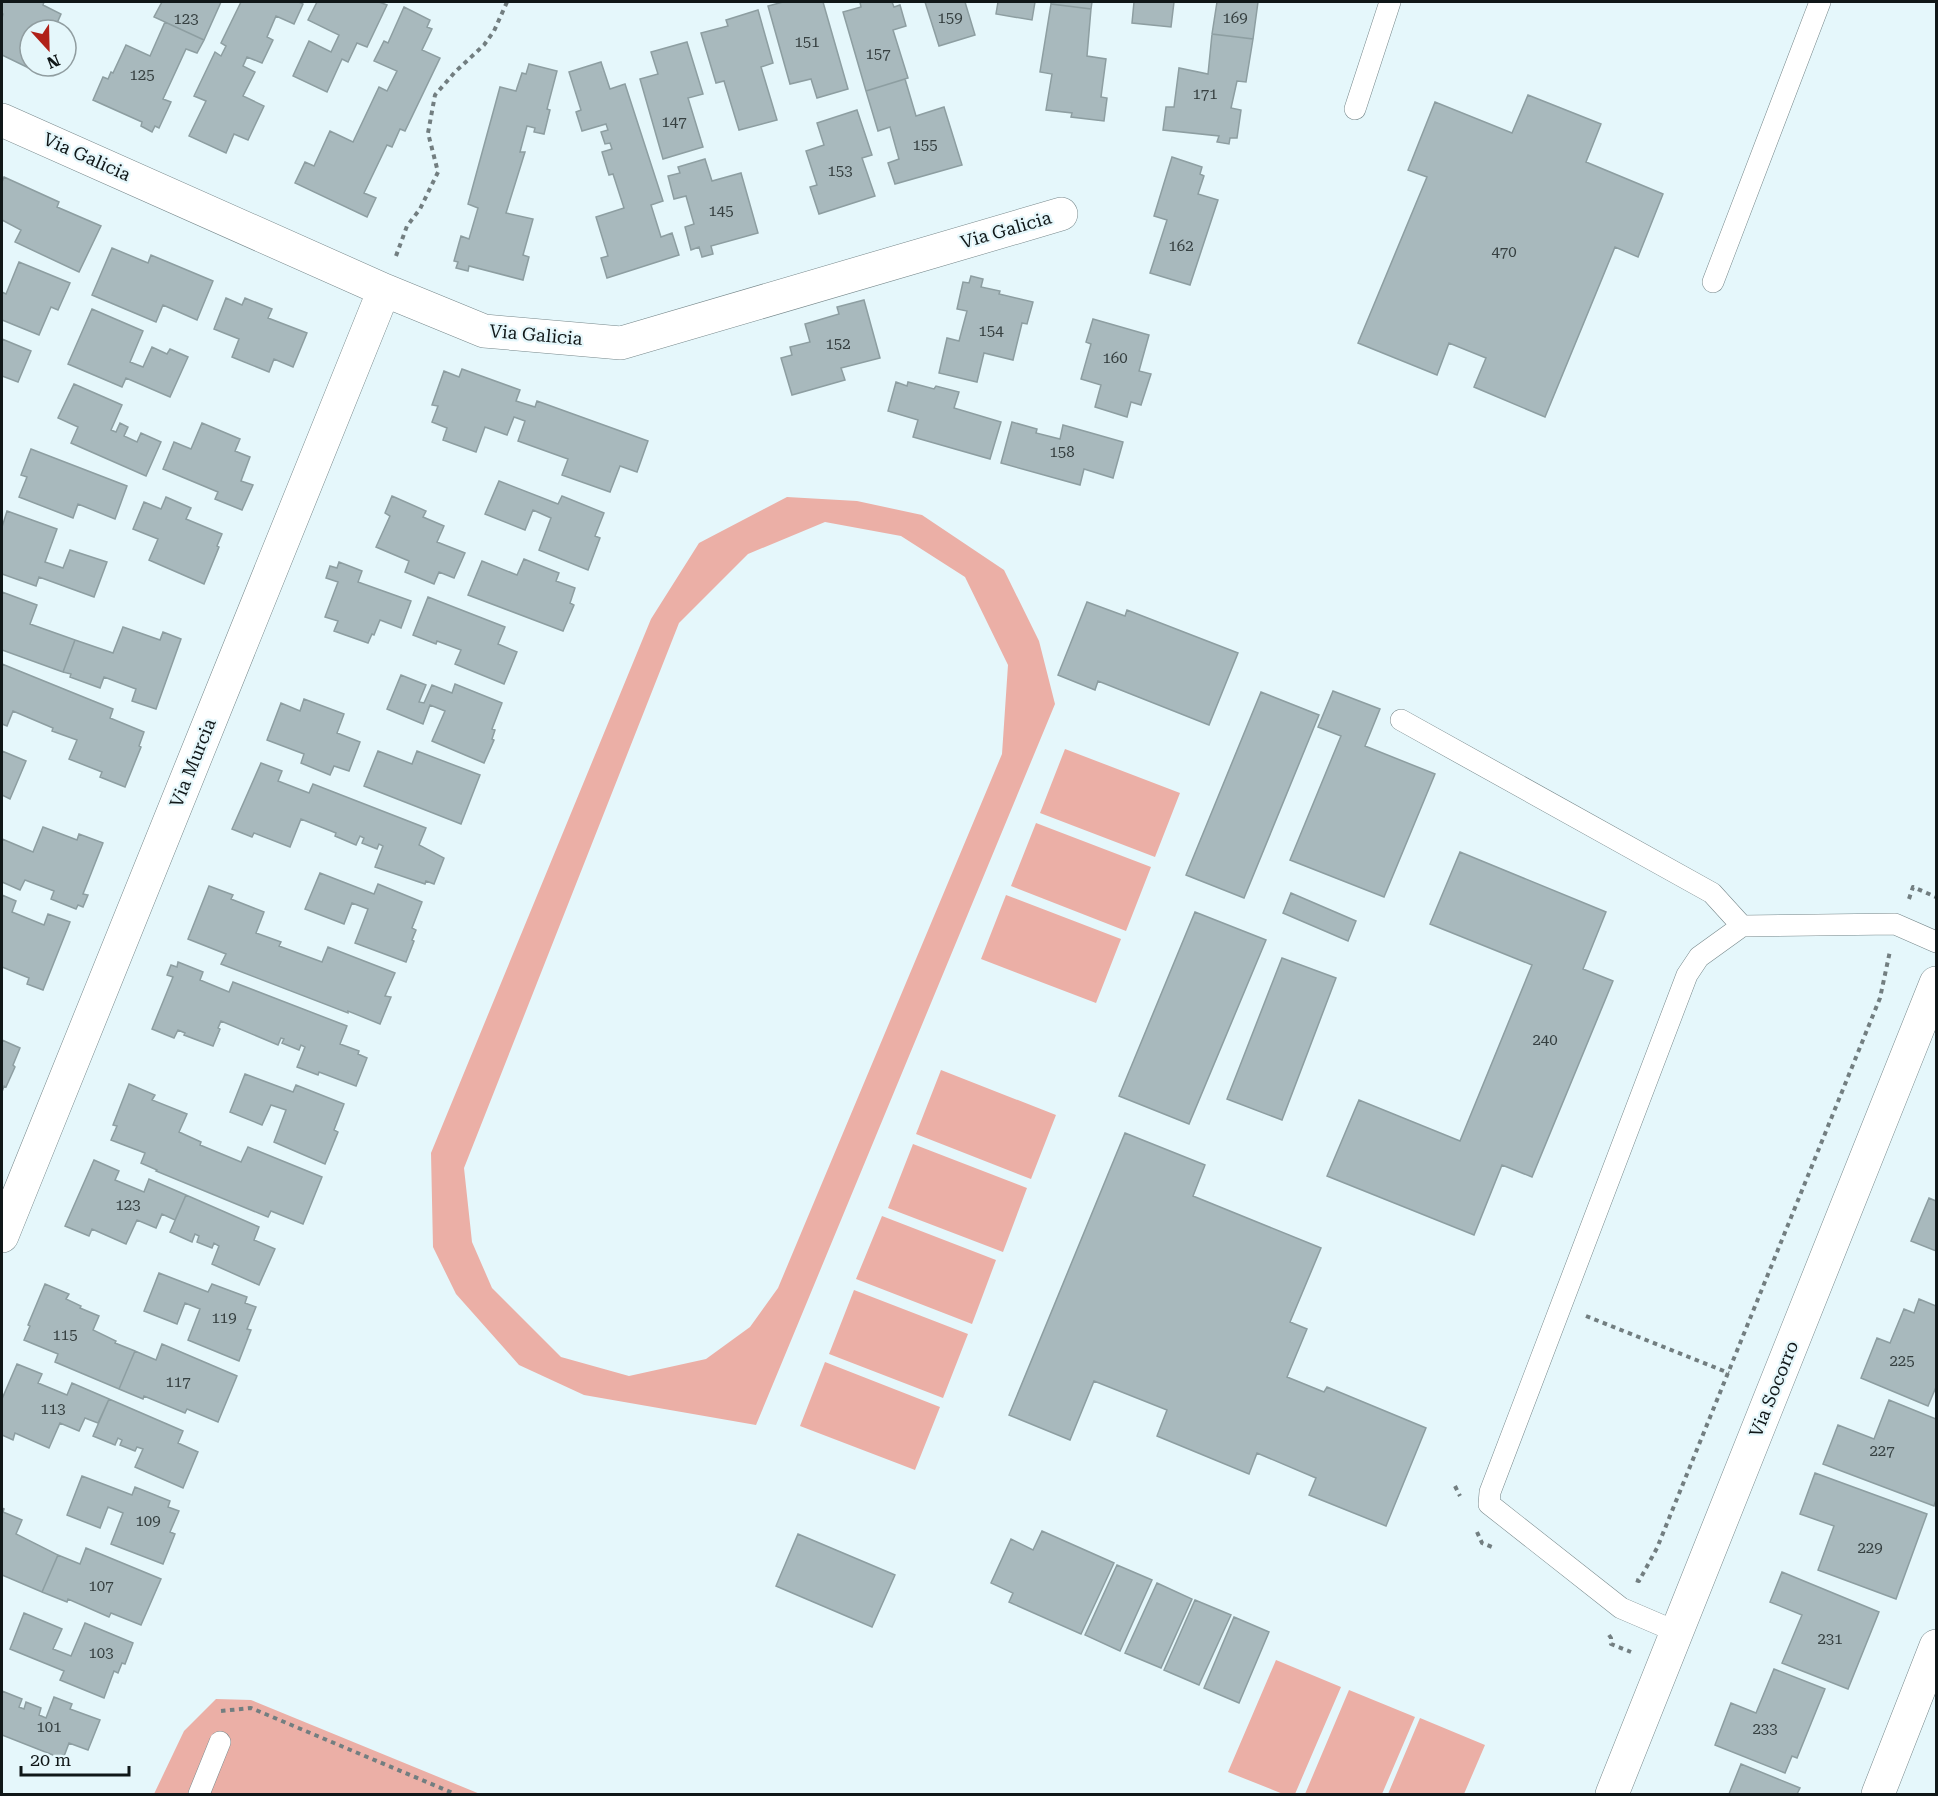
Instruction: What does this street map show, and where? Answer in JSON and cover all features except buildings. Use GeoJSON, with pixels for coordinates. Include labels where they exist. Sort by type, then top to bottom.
{"type":"FeatureCollection","features":[{"type":"Feature","properties":{"kind":"street","name":"Via Galicia"},"geometry":{"type":"LineString","coordinates":[[2,120],[384,290],[484,331],[621,343],[1061,214]]}},
{"type":"Feature","properties":{"kind":"street","name":"Via Murcia"},"geometry":{"type":"LineString","coordinates":[[2,1236],[384,290]]}},
{"type":"Feature","properties":{"kind":"street","name":"Via Socorro"},"geometry":{"type":"LineString","coordinates":[[1612,1794],[1936,983]]}},
{"type":"Feature","properties":{"kind":"street"},"geometry":{"type":"LineString","coordinates":[[1878,1794],[1936,1646]]}},
{"type":"Feature","properties":{"kind":"lane"},"geometry":{"type":"LineString","coordinates":[[1355,109],[1390,2]]}},
{"type":"Feature","properties":{"kind":"lane"},"geometry":{"type":"LineString","coordinates":[[1713,282],[1820,2]]}},
{"type":"Feature","properties":{"kind":"lane"},"geometry":{"type":"LineString","coordinates":[[1401,720],[1712,893],[1742,926]]}},
{"type":"Feature","properties":{"kind":"lane"},"geometry":{"type":"LineString","coordinates":[[1677,1632],[1615,1604],[1490,1504],[1490,1492],[1687,975],[1699,957],[1742,926],[1895,924],[1936,942]]}},
{"type":"Feature","properties":{"kind":"lane"},"geometry":{"type":"LineString","coordinates":[[199,1794],[220,1742]]}},
{"type":"Feature","properties":{"kind":"path"},"geometry":{"type":"LineString","coordinates":[[384,290],[407,226],[420,209],[438,172],[428,133],[435,95],[455,72],[484,45],[494,31],[507,2]]}},
{"type":"Feature","properties":{"kind":"path"},"geometry":{"type":"LineString","coordinates":[[1615,1604],[1626,1579],[1639,1581],[1657,1548],[1880,998],[1888,955],[1913,886],[1936,897]]}},
{"type":"Feature","properties":{"kind":"path"},"geometry":{"type":"LineString","coordinates":[[1561,1306],[1729,1373]]}},
{"type":"Feature","properties":{"kind":"path"},"geometry":{"type":"LineString","coordinates":[[1455,1486],[1464,1503]]}},
{"type":"Feature","properties":{"kind":"path"},"geometry":{"type":"LineString","coordinates":[[1476,1528],[1482,1543],[1490,1545],[1499,1552]]}},
{"type":"Feature","properties":{"kind":"path"},"geometry":{"type":"LineString","coordinates":[[216,1712],[251,1708],[455,1794]]}},
{"type":"Feature","properties":{"kind":"shaded area"},"geometry":{"type":"Polygon","coordinates":[[[787,497],[857,501],[922,515],[1004,570],[1039,641],[1055,704],[756,1425],[584,1395],[519,1365],[456,1294],[433,1247],[431,1153],[651,619],[699,543],[787,497]],[[825,522],[748,554],[679,623],[464,1168],[472,1242],[492,1288],[561,1357],[629,1376],[706,1359],[750,1327],[778,1288],[1002,754],[1008,665],[965,577],[901,536],[825,522]]]}},
{"type":"Feature","properties":{"kind":"shaded area"},"geometry":{"type":"Polygon","coordinates":[[[1065,749],[1180,793],[1155,857],[1040,813],[1065,749]]]}},
{"type":"Feature","properties":{"kind":"shaded area"},"geometry":{"type":"Polygon","coordinates":[[[1036,823],[1151,867],[1126,931],[1011,886],[1036,823]]]}},
{"type":"Feature","properties":{"kind":"shaded area"},"geometry":{"type":"Polygon","coordinates":[[[1006,895],[1121,939],[1096,1003],[981,959],[1006,895]]]}},
{"type":"Feature","properties":{"kind":"shaded area"},"geometry":{"type":"Polygon","coordinates":[[[941,1070],[1056,1115],[1031,1179],[916,1134],[941,1070]]]}},
{"type":"Feature","properties":{"kind":"shaded area"},"geometry":{"type":"Polygon","coordinates":[[[913,1144],[1027,1188],[1003,1252],[888,1208],[913,1144]]]}},
{"type":"Feature","properties":{"kind":"shaded area"},"geometry":{"type":"Polygon","coordinates":[[[882,1216],[996,1260],[972,1324],[856,1279],[882,1216]]]}},
{"type":"Feature","properties":{"kind":"shaded area"},"geometry":{"type":"Polygon","coordinates":[[[854,1290],[968,1334],[943,1398],[829,1354],[854,1290]]]}},
{"type":"Feature","properties":{"kind":"shaded area"},"geometry":{"type":"Polygon","coordinates":[[[825,1362],[940,1407],[915,1470],[800,1426],[825,1362]]]}},
{"type":"Feature","properties":{"kind":"shaded area"},"geometry":{"type":"Polygon","coordinates":[[[1276,1660],[1341,1687],[1295,1794],[1283,1794],[1228,1772],[1276,1660]]]}},
{"type":"Feature","properties":{"kind":"shaded area"},"geometry":{"type":"Polygon","coordinates":[[[1349,1690],[1415,1717],[1382,1794],[1305,1794],[1349,1690]]]}},
{"type":"Feature","properties":{"kind":"shaded area"},"geometry":{"type":"Polygon","coordinates":[[[216,1699],[251,1700],[480,1794],[154,1794],[184,1731],[216,1699]]]}},
{"type":"Feature","properties":{"kind":"shaded area"},"geometry":{"type":"Polygon","coordinates":[[[1420,1718],[1485,1745],[1464,1794],[1388,1794],[1420,1718]]]}}]}
